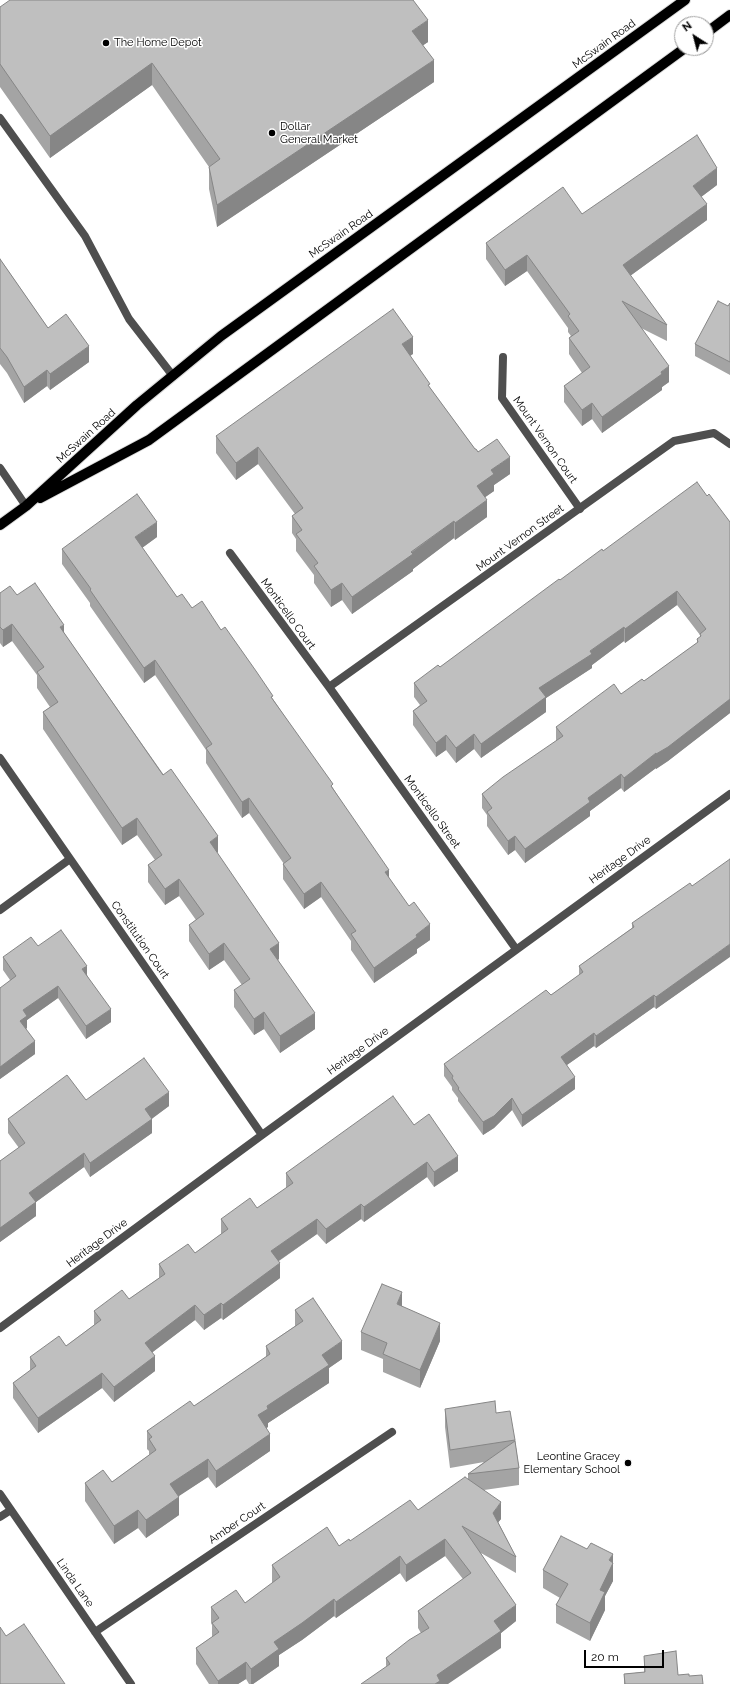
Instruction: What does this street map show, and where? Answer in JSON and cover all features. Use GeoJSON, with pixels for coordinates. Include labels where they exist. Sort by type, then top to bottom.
{"type":"FeatureCollection","features":[{"type":"Feature","properties":{"kind":"main road","name":"McSwain Road"},"geometry":{"type":"LineString","coordinates":[[0,525],[26,506],[131,411],[246,317],[508,130],[684,0]]}},
{"type":"Feature","properties":{"kind":"main road"},"geometry":{"type":"LineString","coordinates":[[714,27],[730,15]]}},
{"type":"Feature","properties":{"kind":"main road","name":"McSwain Road"},"geometry":{"type":"LineString","coordinates":[[26,506],[149,440],[674,56]]}},
{"type":"Feature","properties":{"kind":"street"},"geometry":{"type":"LineString","coordinates":[[0,118],[85,236],[129,320],[173,376]]}},
{"type":"Feature","properties":{"kind":"street","name":"Mount Vernon Court"},"geometry":{"type":"LineString","coordinates":[[503,357],[502,398],[580,508]]}},
{"type":"Feature","properties":{"kind":"street","name":"Mount Vernon Street"},"geometry":{"type":"LineString","coordinates":[[329,687],[674,441],[714,433],[730,444]]}},
{"type":"Feature","properties":{"kind":"street"},"geometry":{"type":"LineString","coordinates":[[0,468],[26,506]]}},
{"type":"Feature","properties":{"kind":"street","name":"Monticello Court"},"geometry":{"type":"LineString","coordinates":[[230,553],[329,687]]}},
{"type":"Feature","properties":{"kind":"street","name":"Monticello Street"},"geometry":{"type":"LineString","coordinates":[[329,687],[516,949]]}},
{"type":"Feature","properties":{"kind":"street","name":"Constitution Court"},"geometry":{"type":"LineString","coordinates":[[0,758],[262,1134]]}},
{"type":"Feature","properties":{"kind":"street","name":"Heritage Drive"},"geometry":{"type":"LineString","coordinates":[[0,1328],[262,1134],[730,794]]}},
{"type":"Feature","properties":{"kind":"street"},"geometry":{"type":"LineString","coordinates":[[0,910],[70,859]]}},
{"type":"Feature","properties":{"kind":"street","name":"Amber Court"},"geometry":{"type":"LineString","coordinates":[[95,1632],[392,1432]]}},
{"type":"Feature","properties":{"kind":"street","name":"Linda Lane"},"geometry":{"type":"LineString","coordinates":[[0,1494],[131,1684]]}},
{"type":"Feature","properties":{"kind":"street"},"geometry":{"type":"LineString","coordinates":[[0,1517],[11,1510]]}},
{"type":"Feature","properties":{"kind":"building"},"geometry":{"type":"Polygon","coordinates":[[[10,0],[413,0],[428,20],[412,31],[434,60],[217,205],[209,167],[220,159],[152,63],[50,136],[0,64],[0,7],[10,0]]]}},
{"type":"Feature","properties":{"kind":"building"},"geometry":{"type":"Polygon","coordinates":[[[697,135],[717,168],[693,186],[707,204],[623,265],[667,325],[622,301],[669,366],[661,372],[662,374],[602,417],[592,403],[582,410],[564,386],[590,367],[569,338],[579,331],[568,316],[570,314],[527,255],[505,270],[486,243],[563,187],[582,214],[697,135]]]}},
{"type":"Feature","properties":{"kind":"building"},"geometry":{"type":"Polygon","coordinates":[[[0,259],[48,328],[66,314],[89,346],[50,374],[47,370],[24,387],[7,357],[0,348],[0,259]]]}},
{"type":"Feature","properties":{"kind":"building"},"geometry":{"type":"Polygon","coordinates":[[[718,301],[728,306],[730,303],[730,362],[695,344],[718,301]]]}},
{"type":"Feature","properties":{"kind":"building"},"geometry":{"type":"Polygon","coordinates":[[[393,309],[413,337],[402,344],[430,384],[428,385],[475,449],[478,452],[497,439],[510,457],[491,470],[494,474],[477,486],[487,500],[455,523],[454,521],[411,552],[413,554],[352,597],[342,583],[331,590],[314,566],[318,563],[296,534],[302,530],[292,516],[303,508],[258,447],[236,463],[216,436],[393,309]]]}},
{"type":"Feature","properties":{"kind":"building"},"geometry":{"type":"Polygon","coordinates":[[[697,482],[707,496],[709,494],[730,522],[730,699],[668,747],[656,753],[624,778],[621,774],[588,798],[590,802],[525,849],[515,836],[508,841],[487,812],[492,808],[482,794],[503,777],[563,736],[556,727],[614,684],[621,694],[642,679],[644,681],[698,642],[697,639],[701,636],[700,634],[706,629],[677,591],[625,629],[624,627],[590,651],[592,654],[539,688],[546,697],[481,744],[474,734],[456,748],[446,735],[436,743],[413,711],[427,701],[414,683],[438,665],[440,667],[559,579],[560,580],[602,549],[603,551],[697,482]]]}},
{"type":"Feature","properties":{"kind":"building"},"geometry":{"type":"Polygon","coordinates":[[[137,494],[157,522],[135,537],[177,597],[182,594],[192,608],[202,601],[221,630],[225,627],[273,696],[271,697],[333,784],[331,786],[389,870],[385,872],[409,906],[414,902],[430,924],[416,935],[417,937],[374,968],[351,934],[356,931],[321,882],[304,894],[283,864],[291,858],[249,798],[242,802],[206,748],[212,744],[155,660],[144,668],[62,549],[137,494]]]}},
{"type":"Feature","properties":{"kind":"building"},"geometry":{"type":"Polygon","coordinates":[[[35,583],[64,625],[60,627],[163,775],[171,769],[218,836],[210,842],[279,943],[270,949],[315,1013],[280,1036],[264,1012],[254,1019],[234,990],[250,979],[224,943],[209,954],[189,925],[204,914],[179,879],[165,889],[148,865],[162,855],[137,818],[122,828],[43,712],[58,702],[37,672],[44,667],[12,624],[3,630],[0,627],[0,593],[10,586],[17,595],[35,583]]]}},
{"type":"Feature","properties":{"kind":"building"},"geometry":{"type":"Polygon","coordinates":[[[730,859],[730,944],[656,997],[654,995],[596,1036],[594,1033],[561,1057],[575,1077],[522,1115],[512,1098],[494,1116],[483,1122],[458,1089],[459,1088],[452,1078],[453,1076],[444,1064],[546,990],[551,995],[583,972],[579,966],[634,927],[632,923],[690,883],[692,886],[730,859]]]}},
{"type":"Feature","properties":{"kind":"building"},"geometry":{"type":"Polygon","coordinates":[[[61,930],[87,966],[82,969],[111,1009],[86,1026],[58,986],[23,1010],[27,1016],[20,1021],[35,1041],[0,1067],[0,988],[16,976],[3,957],[31,937],[38,946],[61,930]]]}},
{"type":"Feature","properties":{"kind":"building"},"geometry":{"type":"Polygon","coordinates":[[[144,1058],[169,1092],[145,1109],[152,1119],[90,1163],[84,1153],[29,1193],[36,1202],[0,1228],[0,1161],[25,1143],[8,1119],[67,1075],[86,1100],[144,1058]]]}},
{"type":"Feature","properties":{"kind":"building"},"geometry":{"type":"Polygon","coordinates":[[[393,1096],[414,1125],[429,1114],[458,1156],[434,1172],[427,1162],[364,1207],[361,1204],[326,1229],[317,1219],[271,1251],[280,1263],[223,1305],[221,1303],[204,1315],[195,1305],[145,1343],[155,1356],[114,1387],[102,1373],[38,1418],[13,1383],[36,1366],[30,1357],[59,1336],[66,1346],[101,1320],[94,1311],[122,1290],[129,1299],[165,1274],[159,1264],[188,1244],[195,1253],[228,1229],[221,1219],[250,1198],[257,1208],[293,1183],[286,1173],[393,1096]]]}},
{"type":"Feature","properties":{"kind":"building"},"geometry":{"type":"Polygon","coordinates":[[[382,1284],[402,1292],[397,1304],[440,1323],[420,1370],[383,1354],[387,1343],[361,1332],[382,1284]]]}},
{"type":"Feature","properties":{"kind":"building"},"geometry":{"type":"Polygon","coordinates":[[[313,1298],[342,1341],[322,1355],[329,1365],[267,1406],[268,1409],[258,1415],[270,1434],[216,1471],[208,1459],[170,1484],[179,1497],[146,1520],[138,1510],[114,1526],[85,1483],[103,1470],[112,1482],[156,1450],[149,1439],[152,1437],[147,1431],[190,1401],[194,1406],[270,1354],[266,1346],[303,1321],[295,1310],[313,1298]]]}},
{"type":"Feature","properties":{"kind":"building"},"geometry":{"type":"Polygon","coordinates":[[[495,1401],[496,1413],[510,1411],[515,1440],[450,1450],[445,1409],[495,1401]]]}},
{"type":"Feature","properties":{"kind":"building"},"geometry":{"type":"Polygon","coordinates":[[[515,1441],[519,1468],[468,1474],[515,1441]]]}},
{"type":"Feature","properties":{"kind":"building"},"geometry":{"type":"Polygon","coordinates":[[[465,1477],[501,1502],[493,1513],[516,1557],[462,1526],[516,1605],[494,1621],[501,1631],[437,1675],[440,1681],[435,1684],[361,1684],[390,1664],[386,1658],[409,1640],[429,1628],[418,1611],[471,1573],[445,1539],[406,1565],[400,1556],[336,1602],[334,1599],[274,1642],[279,1649],[251,1669],[246,1662],[218,1681],[196,1648],[219,1632],[212,1623],[219,1618],[211,1607],[236,1590],[245,1603],[280,1577],[272,1565],[327,1527],[339,1546],[349,1539],[350,1541],[410,1500],[418,1510],[465,1477]]]}},
{"type":"Feature","properties":{"kind":"building"},"geometry":{"type":"Polygon","coordinates":[[[561,1536],[587,1549],[591,1543],[613,1554],[609,1560],[613,1563],[600,1590],[605,1592],[590,1623],[556,1605],[568,1584],[543,1570],[561,1536]]]}},
{"type":"Feature","properties":{"kind":"building"},"geometry":{"type":"Polygon","coordinates":[[[24,1624],[65,1684],[0,1684],[0,1627],[6,1636],[24,1624]]]}},
{"type":"Feature","properties":{"kind":"building"},"geometry":{"type":"Polygon","coordinates":[[[676,1651],[678,1675],[702,1675],[703,1684],[625,1684],[624,1674],[645,1672],[644,1656],[676,1651]]]}},
{"type":"Feature","properties":{"kind":"place","name":"The Home Depot"},"geometry":{"type":"Point","coordinates":[106,43]}},
{"type":"Feature","properties":{"kind":"place","name":"Dollar General Market"},"geometry":{"type":"Point","coordinates":[272,133]}},
{"type":"Feature","properties":{"kind":"place","name":"Leontine Gracey Elementary School"},"geometry":{"type":"Point","coordinates":[628,1463]}}]}
